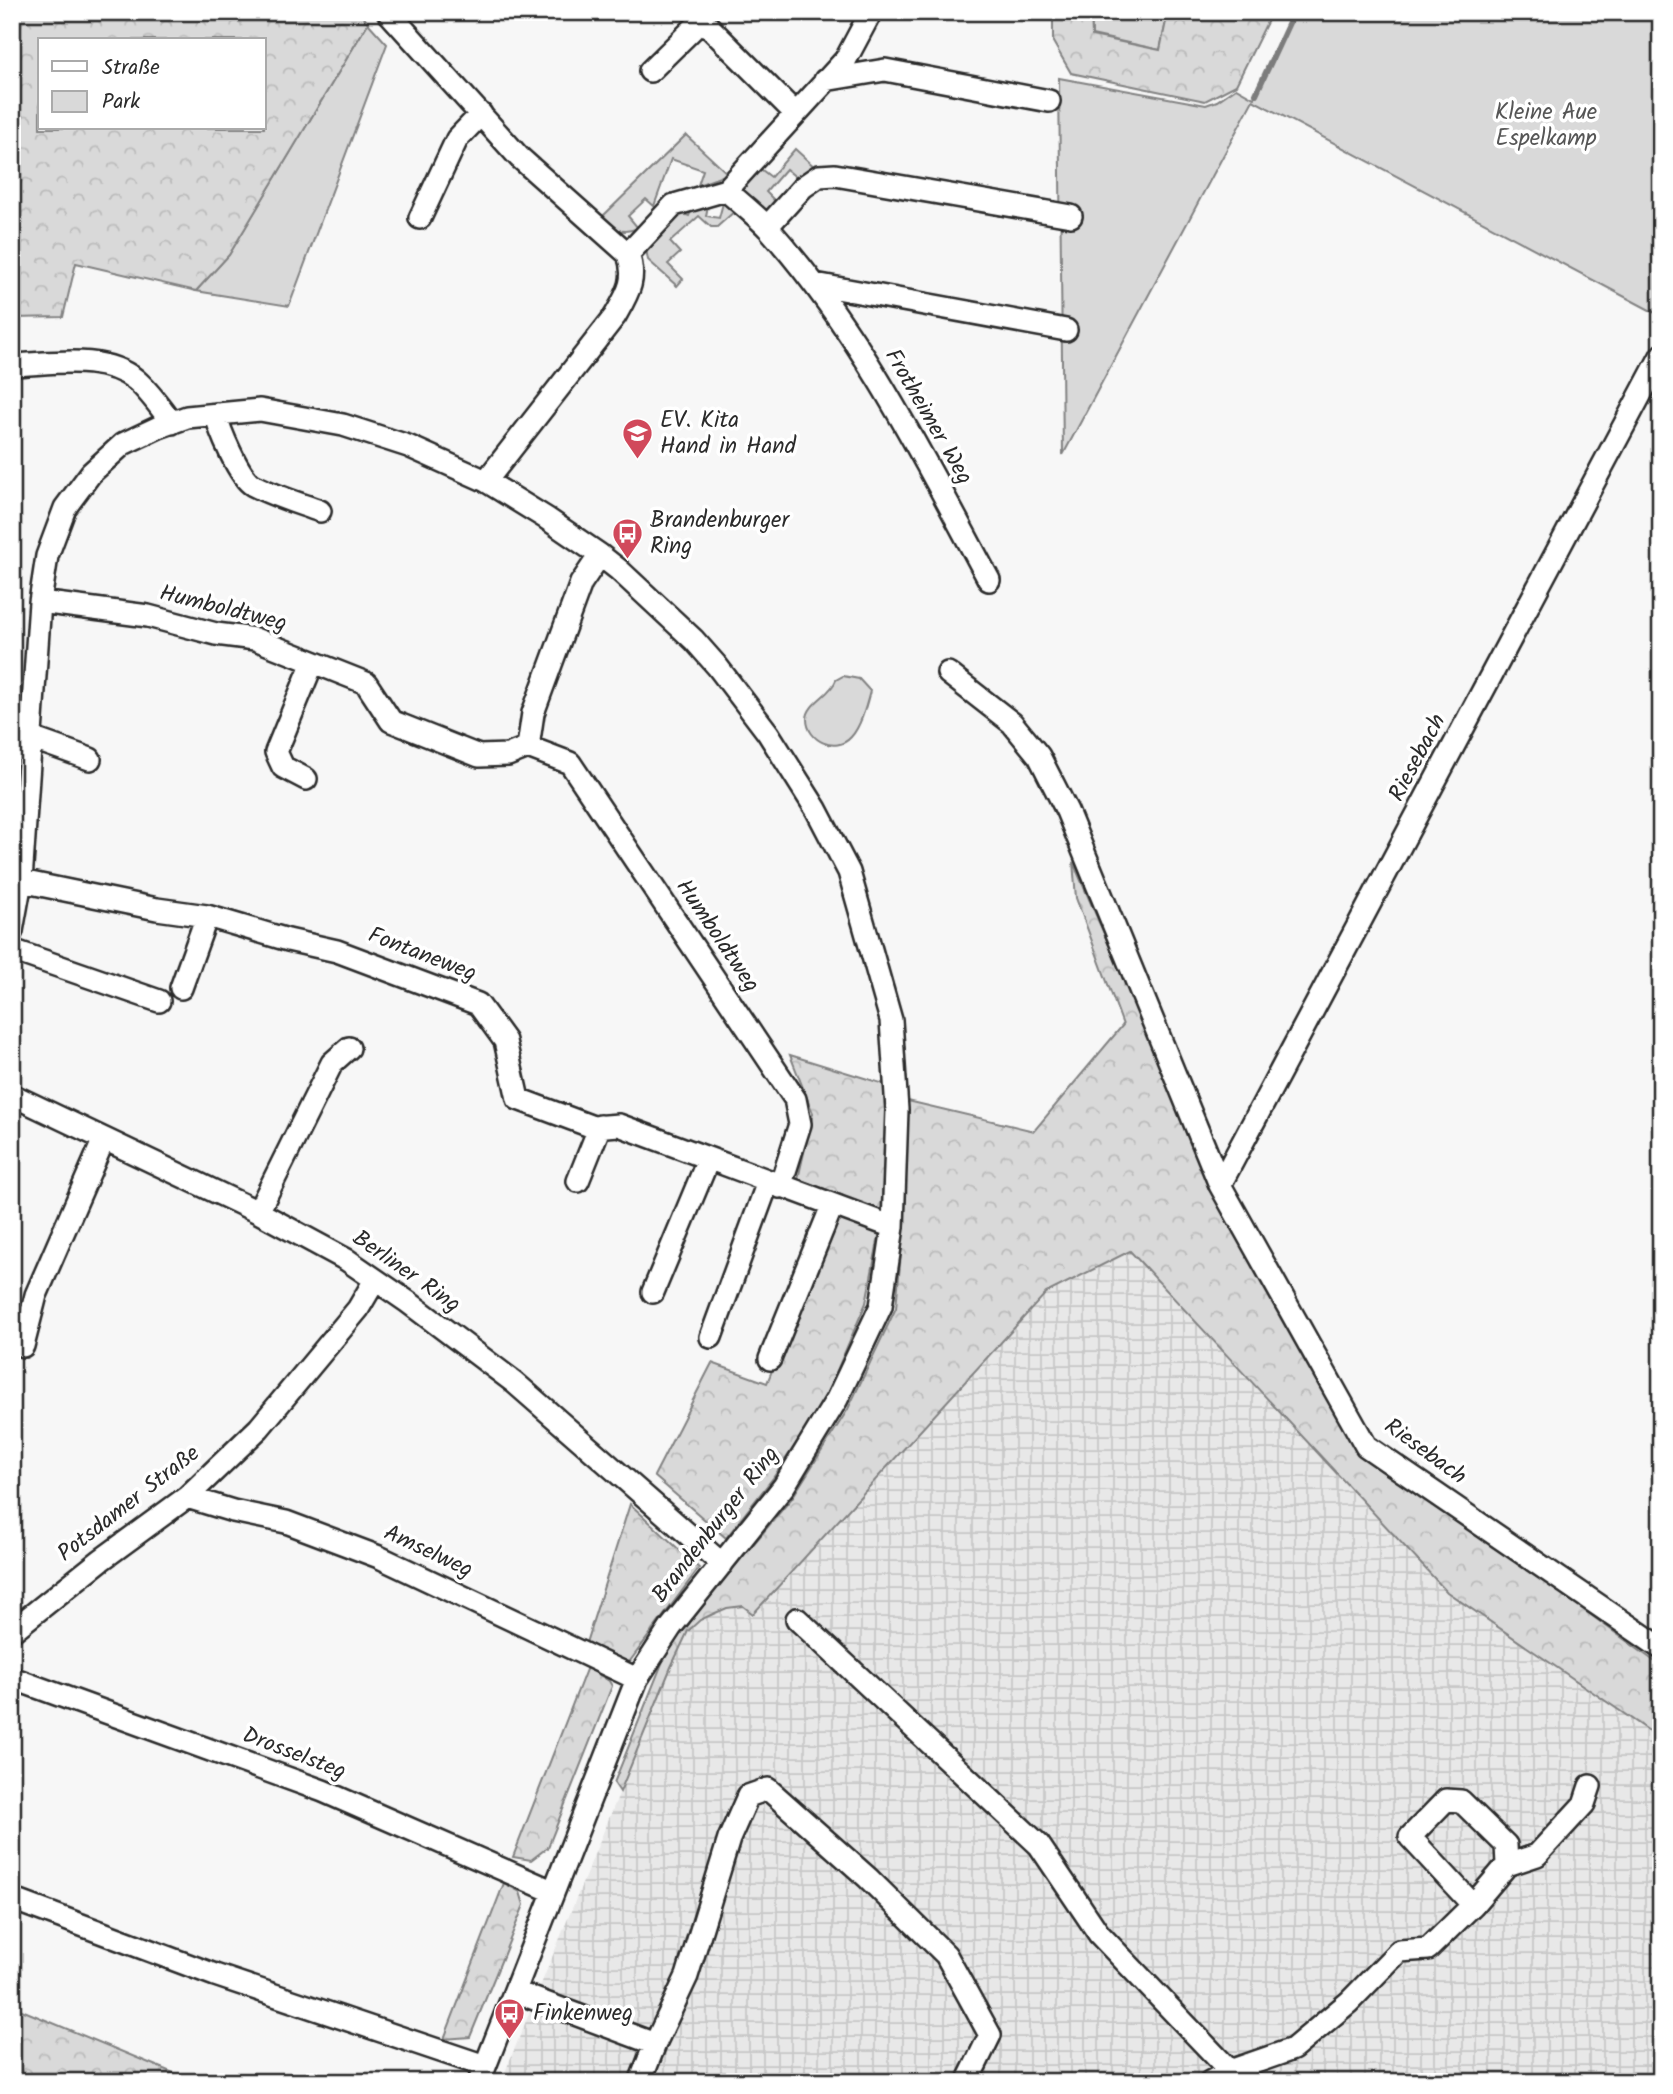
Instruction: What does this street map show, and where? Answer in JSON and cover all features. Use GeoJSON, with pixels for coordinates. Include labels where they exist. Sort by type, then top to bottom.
{"type":"FeatureCollection","features":[{"type":"Feature","properties":{"kind":"street"},"geometry":{"type":"LineString","coordinates":[[388,12],[519,157],[628,254],[633,270],[627,295],[615,316],[486,481]]}},
{"type":"Feature","properties":{"kind":"street"},"geometry":{"type":"LineString","coordinates":[[628,254],[674,205],[726,190],[846,59],[872,12]]}},
{"type":"Feature","properties":{"kind":"street"},"geometry":{"type":"LineString","coordinates":[[650,71],[702,20],[795,113]]}},
{"type":"Feature","properties":{"kind":"street"},"geometry":{"type":"LineString","coordinates":[[825,80],[885,71],[1049,101]]}},
{"type":"Feature","properties":{"kind":"street"},"geometry":{"type":"LineString","coordinates":[[420,218],[457,139],[481,114]]}},
{"type":"Feature","properties":{"kind":"street"},"geometry":{"type":"LineString","coordinates":[[767,227],[803,187],[819,176],[835,175],[1070,216]]}},
{"type":"Feature","properties":{"kind":"street","name":"Frotheimer Weg"},"geometry":{"type":"LineString","coordinates":[[726,190],[767,227],[815,284],[891,399],[989,580]]}},
{"type":"Feature","properties":{"kind":"street"},"geometry":{"type":"LineString","coordinates":[[815,284],[1066,330]]}},
{"type":"Feature","properties":{"kind":"street","name":"Riesebach"},"geometry":{"type":"LineString","coordinates":[[1220,1185],[1661,356]]}},
{"type":"Feature","properties":{"kind":"street"},"geometry":{"type":"LineString","coordinates":[[12,365],[105,364],[135,379],[154,398],[172,423]]}},
{"type":"Feature","properties":{"kind":"street","name":"Brandenburger Ring"},"geometry":{"type":"LineString","coordinates":[[12,931],[21,881],[40,602],[47,556],[65,508],[91,473],[123,444],[187,417],[260,410],[343,425],[408,446],[486,481],[547,518],[600,555],[718,666],[768,733],[816,809],[849,872],[891,1020],[897,1110],[893,1227],[881,1306],[836,1399],[784,1486],[671,1627],[637,1679],[482,2074]]}},
{"type":"Feature","properties":{"kind":"street"},"geometry":{"type":"LineString","coordinates":[[216,414],[218,427],[251,484],[320,511]]}},
{"type":"Feature","properties":{"kind":"street"},"geometry":{"type":"LineString","coordinates":[[528,747],[533,713],[542,687],[582,583],[600,555]]}},
{"type":"Feature","properties":{"kind":"street","name":"Humboldtweg"},"geometry":{"type":"LineString","coordinates":[[40,602],[149,616],[216,634],[255,639],[366,684],[391,721],[480,756],[508,755],[528,747],[570,764],[795,1099],[800,1124],[711,1336]]}},
{"type":"Feature","properties":{"kind":"street"},"geometry":{"type":"LineString","coordinates":[[306,779],[283,767],[276,752],[313,662]]}},
{"type":"Feature","properties":{"kind":"street","name":"Riesebach"},"geometry":{"type":"LineString","coordinates":[[948,673],[1012,723],[1039,756],[1067,811],[1220,1185],[1366,1446],[1661,1648]]}},
{"type":"Feature","properties":{"kind":"street"},"geometry":{"type":"LineString","coordinates":[[31,738],[90,759]]}},
{"type":"Feature","properties":{"kind":"street","name":"Fontaneweg"},"geometry":{"type":"LineString","coordinates":[[21,881],[157,909],[207,916],[288,940],[337,951],[478,1004],[505,1041],[518,1099],[593,1127],[619,1125],[774,1185],[893,1227]]}},
{"type":"Feature","properties":{"kind":"street"},"geometry":{"type":"LineString","coordinates":[[181,988],[207,916]]}},
{"type":"Feature","properties":{"kind":"street"},"geometry":{"type":"LineString","coordinates":[[12,950],[159,1001]]}},
{"type":"Feature","properties":{"kind":"street"},"geometry":{"type":"LineString","coordinates":[[258,1212],[332,1063],[349,1048]]}},
{"type":"Feature","properties":{"kind":"street","name":"Berliner Ring"},"geometry":{"type":"LineString","coordinates":[[12,1095],[258,1212],[346,1260],[408,1301],[514,1382],[722,1564]]}},
{"type":"Feature","properties":{"kind":"street"},"geometry":{"type":"LineString","coordinates":[[578,1181],[600,1126]]}},
{"type":"Feature","properties":{"kind":"street"},"geometry":{"type":"LineString","coordinates":[[23,1346],[36,1295],[104,1139]]}},
{"type":"Feature","properties":{"kind":"street"},"geometry":{"type":"LineString","coordinates":[[653,1292],[708,1160]]}},
{"type":"Feature","properties":{"kind":"street"},"geometry":{"type":"LineString","coordinates":[[770,1359],[832,1206]]}},
{"type":"Feature","properties":{"kind":"street","name":"Potsdamer Straße"},"geometry":{"type":"LineString","coordinates":[[12,1631],[101,1560],[187,1497],[259,1428],[358,1309],[375,1280]]}},
{"type":"Feature","properties":{"kind":"street","name":"Amselweg"},"geometry":{"type":"LineString","coordinates":[[187,1497],[233,1511],[286,1522],[379,1557],[637,1679]]}},
{"type":"Feature","properties":{"kind":"street"},"geometry":{"type":"LineString","coordinates":[[797,1619],[1039,1845],[1099,1934],[1233,2077]]}},
{"type":"Feature","properties":{"kind":"street","name":"Drosselsteg"},"geometry":{"type":"LineString","coordinates":[[12,1678],[323,1791],[552,1891]]}},
{"type":"Feature","properties":{"kind":"street"},"geometry":{"type":"LineString","coordinates":[[1210,2082],[1233,2077],[1293,2049],[1349,2002],[1399,1951],[1427,1950],[1473,1905],[1507,1865],[1537,1855],[1584,1804],[1590,1786]]}},
{"type":"Feature","properties":{"kind":"street"},"geometry":{"type":"LineString","coordinates":[[640,2082],[687,1976],[729,1839],[748,1796],[768,1789],[868,1878],[946,1955],[990,2035],[967,2082]]}},
{"type":"Feature","properties":{"kind":"street"},"geometry":{"type":"LineString","coordinates":[[1473,1905],[1410,1837],[1446,1800],[1461,1801],[1506,1845],[1507,1865]]}},
{"type":"Feature","properties":{"kind":"street"},"geometry":{"type":"LineString","coordinates":[[12,1899],[482,2074]]}},
{"type":"Feature","properties":{"kind":"street"},"geometry":{"type":"LineString","coordinates":[[516,1992],[655,2044]]}},
{"type":"Feature","properties":{"kind":"shaded area"},"geometry":{"type":"Polygon","coordinates":[[[1131,1251],[1447,1592],[1661,1739],[1660,2082],[501,2082],[688,1631],[700,1620],[727,1608],[743,1606],[753,1614],[1046,1293],[1131,1251]]]}},
{"type":"Feature","properties":{"kind":"green space"},"geometry":{"type":"Polygon","coordinates":[[[12,12],[360,12],[368,23],[229,255],[196,291],[76,263],[63,317],[12,318],[12,12]]]}},
{"type":"Feature","properties":{"kind":"green space"},"geometry":{"type":"Polygon","coordinates":[[[1053,12],[1091,12],[1092,36],[1160,50],[1168,12],[1272,12],[1236,85],[1205,101],[1071,73],[1053,42],[1053,12]]]}},
{"type":"Feature","properties":{"kind":"green space"},"geometry":{"type":"Polygon","coordinates":[[[1091,12],[1168,12],[1160,50],[1092,35],[1091,12]]]}},
{"type":"Feature","properties":{"kind":"green space","name":"Kleine Aue Espelkamp"},"geometry":{"type":"Polygon","coordinates":[[[1293,12],[1661,12],[1661,316],[1253,100],[1063,455],[1059,78],[1206,105],[1236,88],[1254,98],[1293,12]]]}},
{"type":"Feature","properties":{"kind":"green space"},"geometry":{"type":"Polygon","coordinates":[[[368,23],[387,44],[289,306],[196,291],[229,255],[368,23]]]}},
{"type":"Feature","properties":{"kind":"green space"},"geometry":{"type":"Polygon","coordinates":[[[686,135],[728,174],[698,185],[703,170],[671,159],[654,206],[646,199],[628,216],[638,228],[618,230],[600,219],[686,135]]]}},
{"type":"Feature","properties":{"kind":"green space"},"geometry":{"type":"Polygon","coordinates":[[[795,149],[817,169],[798,179],[786,169],[766,192],[777,203],[768,212],[764,211],[741,188],[758,167],[771,177],[795,149]]]}},
{"type":"Feature","properties":{"kind":"green space"},"geometry":{"type":"Polygon","coordinates":[[[709,200],[706,216],[719,218],[723,203],[736,207],[736,210],[717,227],[711,227],[699,216],[670,242],[680,253],[668,264],[683,279],[677,286],[648,260],[646,249],[678,212],[689,216],[693,206],[709,200]]]}},
{"type":"Feature","properties":{"kind":"green space"},"geometry":{"type":"Polygon","coordinates":[[[843,676],[859,679],[870,691],[855,732],[845,742],[830,745],[817,739],[812,733],[808,727],[808,713],[836,680],[843,676]]]}},
{"type":"Feature","properties":{"kind":"green space"},"geometry":{"type":"Polygon","coordinates":[[[1073,862],[1207,1171],[1363,1449],[1661,1666],[1661,1739],[1447,1592],[1130,1251],[1046,1293],[753,1614],[743,1606],[727,1608],[700,1620],[688,1631],[620,1792],[614,1783],[663,1661],[678,1634],[792,1498],[848,1409],[896,1308],[905,1210],[908,1101],[1034,1131],[1123,1025],[1076,898],[1073,862]]]}},
{"type":"Feature","properties":{"kind":"green space"},"geometry":{"type":"Polygon","coordinates":[[[790,1055],[884,1084],[886,1130],[880,1231],[866,1303],[823,1403],[773,1478],[726,1538],[654,1476],[712,1363],[767,1383],[842,1195],[798,1179],[813,1113],[790,1055]]]}},
{"type":"Feature","properties":{"kind":"green space"},"geometry":{"type":"Polygon","coordinates":[[[630,1504],[699,1568],[627,1665],[585,1646],[630,1504]]]}},
{"type":"Feature","properties":{"kind":"green space"},"geometry":{"type":"Polygon","coordinates":[[[587,1667],[609,1681],[612,1686],[548,1847],[531,1860],[513,1857],[587,1667]]]}},
{"type":"Feature","properties":{"kind":"green space"},"geometry":{"type":"Polygon","coordinates":[[[504,1883],[520,1892],[524,1905],[470,2037],[444,2039],[504,1883]]]}},
{"type":"Feature","properties":{"kind":"green space"},"geometry":{"type":"Polygon","coordinates":[[[12,2006],[195,2082],[12,2082],[12,2006]]]}},
{"type":"Feature","properties":{"kind":"waterway"},"geometry":{"type":"LineString","coordinates":[[1256,94],[1294,12]]}},
{"type":"Feature","properties":{"kind":"place","name":"EV. Kita Hand in Hand"},"geometry":{"type":"Point","coordinates":[637,461]}},
{"type":"Feature","properties":{"kind":"place","name":"Brandenburger Ring"},"geometry":{"type":"Point","coordinates":[627,561]}},
{"type":"Feature","properties":{"kind":"place","name":"Finkenweg"},"geometry":{"type":"Point","coordinates":[510,2041]}}]}
